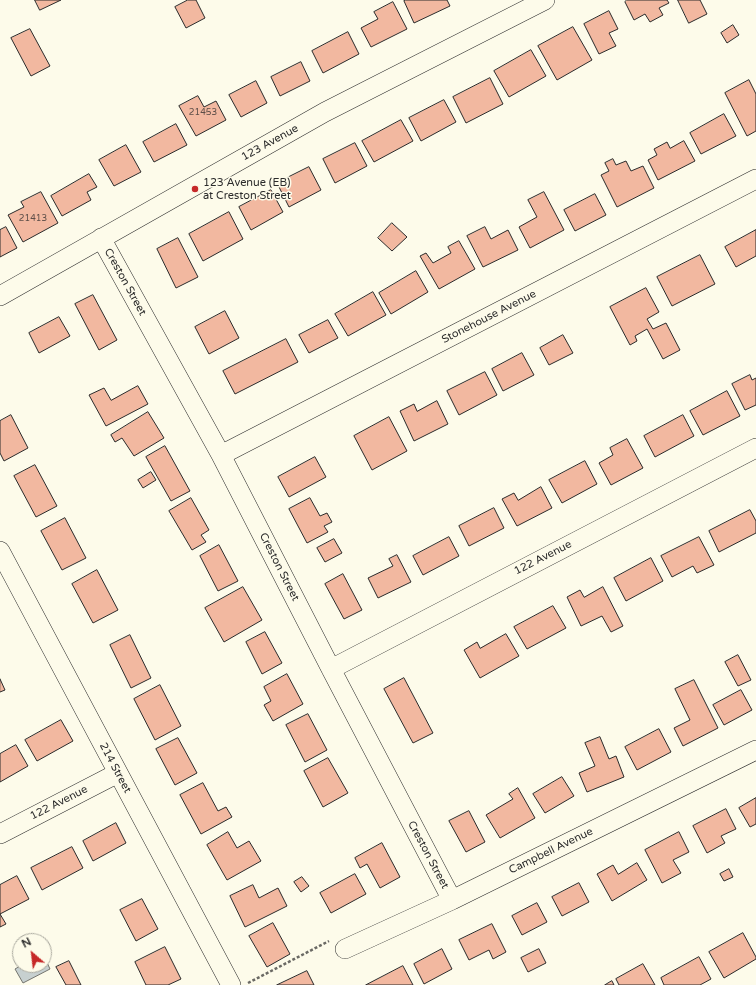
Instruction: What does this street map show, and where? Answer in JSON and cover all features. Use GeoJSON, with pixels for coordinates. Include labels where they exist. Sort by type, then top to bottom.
{"type":"FeatureCollection","features":[{"type":"Feature","properties":{"kind":"street","name":"123 Avenue"},"geometry":{"type":"LineString","coordinates":[[0,296],[325,112],[545,0]]}},
{"type":"Feature","properties":{"kind":"street","name":"Stonehouse Avenue"},"geometry":{"type":"LineString","coordinates":[[221,455],[756,179]]}},
{"type":"Feature","properties":{"kind":"street","name":"Creston Street"},"geometry":{"type":"LineString","coordinates":[[101,238],[221,455],[452,900]]}},
{"type":"Feature","properties":{"kind":"street","name":"122 Avenue"},"geometry":{"type":"LineString","coordinates":[[331,669],[756,448]]}},
{"type":"Feature","properties":{"kind":"street","name":"214 Street"},"geometry":{"type":"LineString","coordinates":[[0,551],[231,985]]}},
{"type":"Feature","properties":{"kind":"street","name":"Campbell Avenue"},"geometry":{"type":"LineString","coordinates":[[345,949],[452,900],[756,750]]}},
{"type":"Feature","properties":{"kind":"street","name":"122 Avenue"},"geometry":{"type":"LineString","coordinates":[[0,834],[118,773]]}},
{"type":"Feature","properties":{"kind":"path"},"geometry":{"type":"LineString","coordinates":[[245,985],[331,940],[336,940],[345,949]]}},
{"type":"Feature","properties":{"kind":"shaded area"},"geometry":{"type":"Polygon","coordinates":[[[17,973],[42,973],[23,983],[17,973]]]}},
{"type":"Feature","properties":{"kind":"building"},"geometry":{"type":"Polygon","coordinates":[[[35,0],[61,0],[40,10],[35,0]]]}},
{"type":"Feature","properties":{"kind":"building"},"geometry":{"type":"Polygon","coordinates":[[[188,0],[196,0],[205,18],[186,28],[175,7],[188,0]]]}},
{"type":"Feature","properties":{"kind":"building"},"geometry":{"type":"Polygon","coordinates":[[[447,0],[450,6],[414,23],[404,1],[447,0]]]}},
{"type":"Feature","properties":{"kind":"building"},"geometry":{"type":"Polygon","coordinates":[[[627,0],[667,0],[669,3],[659,8],[663,15],[650,22],[645,14],[634,20],[625,2],[627,0]]]}},
{"type":"Feature","properties":{"kind":"building"},"geometry":{"type":"Polygon","coordinates":[[[678,0],[700,0],[707,14],[689,23],[678,0]]]}},
{"type":"Feature","properties":{"kind":"building"},"geometry":{"type":"Polygon","coordinates":[[[393,2],[407,29],[371,47],[361,28],[378,19],[374,12],[393,2]]]}},
{"type":"Feature","properties":{"kind":"building"},"geometry":{"type":"Polygon","coordinates":[[[609,11],[618,29],[609,33],[616,46],[599,54],[584,24],[609,11]]]}},
{"type":"Feature","properties":{"kind":"building"},"geometry":{"type":"Polygon","coordinates":[[[733,25],[739,35],[727,43],[721,33],[733,25]]]}},
{"type":"Feature","properties":{"kind":"building"},"geometry":{"type":"Polygon","coordinates":[[[573,27],[592,60],[557,80],[538,46],[573,27]]]}},
{"type":"Feature","properties":{"kind":"building"},"geometry":{"type":"Polygon","coordinates":[[[30,29],[50,66],[31,76],[11,38],[30,29]]]}},
{"type":"Feature","properties":{"kind":"building"},"geometry":{"type":"Polygon","coordinates":[[[348,32],[359,54],[323,73],[312,51],[348,32]]]}},
{"type":"Feature","properties":{"kind":"building"},"geometry":{"type":"Polygon","coordinates":[[[531,50],[546,76],[509,97],[494,71],[531,50]]]}},
{"type":"Feature","properties":{"kind":"building"},"geometry":{"type":"Polygon","coordinates":[[[301,62],[310,81],[280,96],[271,77],[301,62]]]}},
{"type":"Feature","properties":{"kind":"building"},"geometry":{"type":"Polygon","coordinates":[[[490,78],[503,104],[466,123],[453,97],[490,78]]]}},
{"type":"Feature","properties":{"kind":"building"},"geometry":{"type":"Polygon","coordinates":[[[749,80],[756,94],[756,131],[747,136],[725,93],[749,80]]]}},
{"type":"Feature","properties":{"kind":"building"},"geometry":{"type":"Polygon","coordinates":[[[256,81],[267,103],[241,117],[229,95],[256,81]]]}},
{"type":"Feature","properties":{"kind":"building"},"geometry":{"type":"Polygon","coordinates":[[[198,96],[204,107],[216,101],[226,120],[196,136],[179,106],[198,96]]]}},
{"type":"Feature","properties":{"kind":"building"},"geometry":{"type":"Polygon","coordinates":[[[444,100],[456,122],[421,141],[409,118],[444,100]]]}},
{"type":"Feature","properties":{"kind":"building"},"geometry":{"type":"Polygon","coordinates":[[[724,114],[736,136],[701,154],[690,133],[724,114]]]}},
{"type":"Feature","properties":{"kind":"building"},"geometry":{"type":"Polygon","coordinates":[[[401,120],[413,141],[374,162],[362,141],[401,120]]]}},
{"type":"Feature","properties":{"kind":"building"},"geometry":{"type":"Polygon","coordinates":[[[176,124],[187,145],[154,162],[143,142],[176,124]]]}},
{"type":"Feature","properties":{"kind":"building"},"geometry":{"type":"Polygon","coordinates":[[[684,141],[695,161],[658,180],[648,160],[657,155],[654,149],[667,142],[670,148],[684,141]]]}},
{"type":"Feature","properties":{"kind":"building"},"geometry":{"type":"Polygon","coordinates":[[[355,143],[367,166],[335,183],[323,159],[355,143]]]}},
{"type":"Feature","properties":{"kind":"building"},"geometry":{"type":"Polygon","coordinates":[[[126,145],[141,172],[114,186],[99,160],[126,145]]]}},
{"type":"Feature","properties":{"kind":"building"},"geometry":{"type":"Polygon","coordinates":[[[613,159],[616,165],[626,161],[631,171],[643,166],[654,188],[617,207],[601,175],[609,171],[605,163],[613,159]]]}},
{"type":"Feature","properties":{"kind":"building"},"geometry":{"type":"Polygon","coordinates":[[[309,167],[321,190],[289,207],[277,183],[309,167]]]}},
{"type":"Feature","properties":{"kind":"building"},"geometry":{"type":"Polygon","coordinates":[[[89,174],[97,187],[87,192],[91,200],[62,216],[51,196],[89,174]]]}},
{"type":"Feature","properties":{"kind":"building"},"geometry":{"type":"Polygon","coordinates":[[[271,190],[283,212],[251,230],[239,207],[271,190]]]}},
{"type":"Feature","properties":{"kind":"building"},"geometry":{"type":"Polygon","coordinates":[[[41,192],[58,223],[23,242],[8,215],[24,207],[21,202],[41,192]]]}},
{"type":"Feature","properties":{"kind":"building"},"geometry":{"type":"Polygon","coordinates":[[[544,192],[564,230],[530,248],[519,227],[537,217],[528,200],[544,192]]]}},
{"type":"Feature","properties":{"kind":"building"},"geometry":{"type":"Polygon","coordinates":[[[595,194],[606,215],[575,231],[564,210],[595,194]]]}},
{"type":"Feature","properties":{"kind":"building"},"geometry":{"type":"Polygon","coordinates":[[[229,212],[243,239],[203,261],[189,234],[229,212]]]}},
{"type":"Feature","properties":{"kind":"building"},"geometry":{"type":"Polygon","coordinates":[[[392,223],[407,237],[392,251],[378,238],[392,223]]]}},
{"type":"Feature","properties":{"kind":"building"},"geometry":{"type":"Polygon","coordinates":[[[6,227],[17,248],[0,257],[0,230],[6,227]]]}},
{"type":"Feature","properties":{"kind":"building"},"geometry":{"type":"Polygon","coordinates":[[[485,227],[491,239],[508,230],[518,250],[483,267],[467,236],[485,227]]]}},
{"type":"Feature","properties":{"kind":"building"},"geometry":{"type":"Polygon","coordinates":[[[756,230],[756,256],[736,267],[725,247],[756,230]]]}},
{"type":"Feature","properties":{"kind":"building"},"geometry":{"type":"Polygon","coordinates":[[[178,238],[198,277],[176,288],[157,249],[178,238]]]}},
{"type":"Feature","properties":{"kind":"building"},"geometry":{"type":"Polygon","coordinates":[[[459,241],[475,269],[439,289],[420,256],[426,253],[433,263],[451,253],[448,247],[459,241]]]}},
{"type":"Feature","properties":{"kind":"building"},"geometry":{"type":"Polygon","coordinates":[[[700,255],[715,284],[672,306],[657,277],[700,255]]]}},
{"type":"Feature","properties":{"kind":"building"},"geometry":{"type":"Polygon","coordinates":[[[416,271],[428,292],[391,314],[379,293],[416,271]]]}},
{"type":"Feature","properties":{"kind":"building"},"geometry":{"type":"Polygon","coordinates":[[[646,288],[659,312],[647,319],[653,329],[666,323],[680,350],[663,359],[647,329],[635,336],[637,341],[630,345],[610,307],[646,288]]]}},
{"type":"Feature","properties":{"kind":"building"},"geometry":{"type":"Polygon","coordinates":[[[373,292],[386,315],[348,336],[335,314],[373,292]]]}},
{"type":"Feature","properties":{"kind":"building"},"geometry":{"type":"Polygon","coordinates":[[[93,295],[117,340],[99,350],[75,304],[93,295]]]}},
{"type":"Feature","properties":{"kind":"building"},"geometry":{"type":"Polygon","coordinates":[[[225,311],[239,338],[209,354],[195,327],[225,311]]]}},
{"type":"Feature","properties":{"kind":"building"},"geometry":{"type":"Polygon","coordinates":[[[59,317],[70,336],[39,353],[29,333],[59,317]]]}},
{"type":"Feature","properties":{"kind":"building"},"geometry":{"type":"Polygon","coordinates":[[[328,320],[338,338],[309,353],[299,335],[328,320]]]}},
{"type":"Feature","properties":{"kind":"building"},"geometry":{"type":"Polygon","coordinates":[[[563,335],[573,353],[549,365],[540,348],[563,335]]]}},
{"type":"Feature","properties":{"kind":"building"},"geometry":{"type":"Polygon","coordinates":[[[286,339],[298,362],[235,394],[223,371],[286,339]]]}},
{"type":"Feature","properties":{"kind":"building"},"geometry":{"type":"Polygon","coordinates":[[[522,353],[534,375],[503,391],[492,369],[522,353]]]}},
{"type":"Feature","properties":{"kind":"building"},"geometry":{"type":"Polygon","coordinates":[[[485,372],[497,395],[459,415],[447,391],[485,372]]]}},
{"type":"Feature","properties":{"kind":"building"},"geometry":{"type":"Polygon","coordinates":[[[750,375],[752,380],[756,378],[756,405],[745,410],[732,384],[750,375]]]}},
{"type":"Feature","properties":{"kind":"building"},"geometry":{"type":"Polygon","coordinates":[[[138,386],[148,404],[106,426],[89,395],[104,388],[111,400],[138,386]]]}},
{"type":"Feature","properties":{"kind":"building"},"geometry":{"type":"Polygon","coordinates":[[[727,391],[740,416],[703,435],[690,411],[727,391]]]}},
{"type":"Feature","properties":{"kind":"building"},"geometry":{"type":"Polygon","coordinates":[[[437,401],[448,424],[414,441],[400,411],[414,404],[417,411],[437,401]]]}},
{"type":"Feature","properties":{"kind":"building"},"geometry":{"type":"Polygon","coordinates":[[[148,412],[164,438],[134,456],[122,438],[115,442],[111,435],[148,412]]]}},
{"type":"Feature","properties":{"kind":"building"},"geometry":{"type":"Polygon","coordinates":[[[11,415],[28,448],[4,461],[0,453],[0,421],[11,415]]]}},
{"type":"Feature","properties":{"kind":"building"},"geometry":{"type":"Polygon","coordinates":[[[683,415],[694,436],[655,457],[644,436],[683,415]]]}},
{"type":"Feature","properties":{"kind":"building"},"geometry":{"type":"Polygon","coordinates":[[[389,417],[407,451],[372,470],[354,436],[389,417]]]}},
{"type":"Feature","properties":{"kind":"building"},"geometry":{"type":"Polygon","coordinates":[[[627,439],[643,468],[611,485],[599,463],[613,455],[610,448],[627,439]]]}},
{"type":"Feature","properties":{"kind":"building"},"geometry":{"type":"Polygon","coordinates":[[[165,446],[190,491],[171,501],[146,457],[165,446]]]}},
{"type":"Feature","properties":{"kind":"building"},"geometry":{"type":"Polygon","coordinates":[[[315,457],[326,477],[289,497],[278,477],[315,457]]]}},
{"type":"Feature","properties":{"kind":"building"},"geometry":{"type":"Polygon","coordinates":[[[585,461],[597,484],[562,503],[549,480],[585,461]]]}},
{"type":"Feature","properties":{"kind":"building"},"geometry":{"type":"Polygon","coordinates":[[[35,465],[57,506],[36,517],[14,476],[35,465]]]}},
{"type":"Feature","properties":{"kind":"building"},"geometry":{"type":"Polygon","coordinates":[[[151,472],[156,480],[143,488],[138,480],[151,472]]]}},
{"type":"Feature","properties":{"kind":"building"},"geometry":{"type":"Polygon","coordinates":[[[541,487],[552,508],[517,526],[502,499],[514,493],[518,500],[541,487]]]}},
{"type":"Feature","properties":{"kind":"building"},"geometry":{"type":"Polygon","coordinates":[[[191,498],[209,530],[201,535],[206,542],[192,550],[169,511],[191,498]]]}},
{"type":"Feature","properties":{"kind":"building"},"geometry":{"type":"Polygon","coordinates":[[[310,498],[320,516],[327,513],[332,522],[324,526],[328,532],[307,543],[289,509],[310,498]]]}},
{"type":"Feature","properties":{"kind":"building"},"geometry":{"type":"Polygon","coordinates":[[[494,508],[504,528],[469,546],[459,526],[494,508]]]}},
{"type":"Feature","properties":{"kind":"building"},"geometry":{"type":"Polygon","coordinates":[[[750,510],[756,521],[756,533],[719,552],[709,531],[750,510]]]}},
{"type":"Feature","properties":{"kind":"building"},"geometry":{"type":"Polygon","coordinates":[[[65,518],[86,558],[62,570],[41,531],[65,518]]]}},
{"type":"Feature","properties":{"kind":"building"},"geometry":{"type":"Polygon","coordinates":[[[449,537],[459,556],[423,575],[413,556],[449,537]]]}},
{"type":"Feature","properties":{"kind":"building"},"geometry":{"type":"Polygon","coordinates":[[[699,537],[714,565],[697,573],[693,566],[672,577],[661,556],[699,537]]]}},
{"type":"Feature","properties":{"kind":"building"},"geometry":{"type":"Polygon","coordinates":[[[334,539],[342,553],[325,562],[317,548],[334,539]]]}},
{"type":"Feature","properties":{"kind":"building"},"geometry":{"type":"Polygon","coordinates":[[[219,545],[238,581],[218,591],[200,556],[219,545]]]}},
{"type":"Feature","properties":{"kind":"building"},"geometry":{"type":"Polygon","coordinates":[[[397,555],[411,582],[378,598],[368,578],[393,566],[389,559],[397,555]]]}},
{"type":"Feature","properties":{"kind":"building"},"geometry":{"type":"Polygon","coordinates":[[[651,558],[663,581],[626,601],[614,578],[651,558]]]}},
{"type":"Feature","properties":{"kind":"building"},"geometry":{"type":"Polygon","coordinates":[[[97,570],[118,610],[93,623],[72,584],[97,570]]]}},
{"type":"Feature","properties":{"kind":"building"},"geometry":{"type":"Polygon","coordinates":[[[343,574],[362,610],[344,619],[325,584],[343,574]]]}},
{"type":"Feature","properties":{"kind":"building"},"geometry":{"type":"Polygon","coordinates":[[[243,587],[262,620],[224,642],[205,608],[243,587]]]}},
{"type":"Feature","properties":{"kind":"building"},"geometry":{"type":"Polygon","coordinates":[[[603,587],[623,626],[611,632],[602,616],[581,626],[567,597],[580,590],[584,597],[603,587]]]}},
{"type":"Feature","properties":{"kind":"building"},"geometry":{"type":"Polygon","coordinates":[[[553,606],[566,628],[527,649],[514,627],[553,606]]]}},
{"type":"Feature","properties":{"kind":"building"},"geometry":{"type":"Polygon","coordinates":[[[265,632],[282,663],[262,674],[246,642],[265,632]]]}},
{"type":"Feature","properties":{"kind":"building"},"geometry":{"type":"Polygon","coordinates":[[[506,634],[519,656],[480,678],[464,650],[477,642],[480,648],[506,634]]]}},
{"type":"Feature","properties":{"kind":"building"},"geometry":{"type":"Polygon","coordinates":[[[130,635],[151,678],[131,688],[110,645],[130,635]]]}},
{"type":"Feature","properties":{"kind":"building"},"geometry":{"type":"Polygon","coordinates":[[[738,655],[751,680],[738,686],[725,662],[738,655]]]}},
{"type":"Feature","properties":{"kind":"building"},"geometry":{"type":"Polygon","coordinates":[[[287,674],[303,704],[273,721],[264,705],[271,701],[264,687],[287,674]]]}},
{"type":"Feature","properties":{"kind":"building"},"geometry":{"type":"Polygon","coordinates":[[[404,678],[433,733],[413,743],[384,689],[404,678]]]}},
{"type":"Feature","properties":{"kind":"building"},"geometry":{"type":"Polygon","coordinates":[[[0,679],[5,690],[0,692],[0,679]]]}},
{"type":"Feature","properties":{"kind":"building"},"geometry":{"type":"Polygon","coordinates":[[[694,680],[718,728],[683,746],[674,728],[690,720],[675,689],[694,680]]]}},
{"type":"Feature","properties":{"kind":"building"},"geometry":{"type":"Polygon","coordinates":[[[160,685],[181,726],[155,740],[134,699],[160,685]]]}},
{"type":"Feature","properties":{"kind":"building"},"geometry":{"type":"Polygon","coordinates":[[[741,690],[752,710],[724,725],[713,705],[741,690]]]}},
{"type":"Feature","properties":{"kind":"building"},"geometry":{"type":"Polygon","coordinates":[[[308,714],[327,750],[305,762],[286,725],[308,714]]]}},
{"type":"Feature","properties":{"kind":"building"},"geometry":{"type":"Polygon","coordinates":[[[61,720],[73,741],[37,761],[25,740],[61,720]]]}},
{"type":"Feature","properties":{"kind":"building"},"geometry":{"type":"Polygon","coordinates":[[[659,729],[671,752],[637,770],[625,747],[659,729]]]}},
{"type":"Feature","properties":{"kind":"building"},"geometry":{"type":"Polygon","coordinates":[[[600,737],[609,759],[616,756],[624,777],[587,792],[579,773],[595,766],[585,743],[600,737]]]}},
{"type":"Feature","properties":{"kind":"building"},"geometry":{"type":"Polygon","coordinates":[[[178,738],[197,773],[175,785],[156,749],[178,738]]]}},
{"type":"Feature","properties":{"kind":"building"},"geometry":{"type":"Polygon","coordinates":[[[16,745],[28,766],[0,782],[0,754],[16,745]]]}},
{"type":"Feature","properties":{"kind":"building"},"geometry":{"type":"Polygon","coordinates":[[[328,758],[348,793],[323,807],[304,771],[328,758]]]}},
{"type":"Feature","properties":{"kind":"building"},"geometry":{"type":"Polygon","coordinates":[[[562,777],[574,796],[545,813],[533,794],[562,777]]]}},
{"type":"Feature","properties":{"kind":"building"},"geometry":{"type":"Polygon","coordinates":[[[203,783],[218,811],[226,807],[232,817],[201,834],[180,795],[203,783]]]}},
{"type":"Feature","properties":{"kind":"building"},"geometry":{"type":"Polygon","coordinates":[[[518,788],[535,818],[500,838],[486,815],[513,799],[509,794],[518,788]]]}},
{"type":"Feature","properties":{"kind":"building"},"geometry":{"type":"Polygon","coordinates":[[[756,798],[756,824],[750,827],[739,808],[756,798]]]}},
{"type":"Feature","properties":{"kind":"building"},"geometry":{"type":"Polygon","coordinates":[[[726,809],[736,829],[721,836],[725,843],[707,853],[693,826],[726,809]]]}},
{"type":"Feature","properties":{"kind":"building"},"geometry":{"type":"Polygon","coordinates":[[[469,811],[485,842],[466,852],[449,821],[469,811]]]}},
{"type":"Feature","properties":{"kind":"building"},"geometry":{"type":"Polygon","coordinates":[[[116,823],[126,843],[93,861],[83,841],[116,823]]]}},
{"type":"Feature","properties":{"kind":"building"},"geometry":{"type":"Polygon","coordinates":[[[228,832],[237,848],[249,841],[261,861],[227,880],[207,845],[228,832]]]}},
{"type":"Feature","properties":{"kind":"building"},"geometry":{"type":"Polygon","coordinates":[[[679,832],[689,852],[673,860],[681,873],[662,883],[645,850],[679,832]]]}},
{"type":"Feature","properties":{"kind":"building"},"geometry":{"type":"Polygon","coordinates":[[[382,843],[400,877],[380,888],[367,864],[360,868],[355,858],[382,843]]]}},
{"type":"Feature","properties":{"kind":"building"},"geometry":{"type":"Polygon","coordinates":[[[72,847],[83,868],[42,890],[31,868],[72,847]]]}},
{"type":"Feature","properties":{"kind":"building"},"geometry":{"type":"Polygon","coordinates":[[[637,863],[647,880],[612,901],[597,874],[613,865],[618,874],[637,863]]]}},
{"type":"Feature","properties":{"kind":"building"},"geometry":{"type":"Polygon","coordinates":[[[729,869],[733,877],[724,881],[720,874],[729,869]]]}},
{"type":"Feature","properties":{"kind":"building"},"geometry":{"type":"Polygon","coordinates":[[[355,874],[366,894],[331,913],[320,893],[355,874]]]}},
{"type":"Feature","properties":{"kind":"building"},"geometry":{"type":"Polygon","coordinates":[[[17,876],[29,899],[0,914],[0,885],[17,876]]]}},
{"type":"Feature","properties":{"kind":"building"},"geometry":{"type":"Polygon","coordinates":[[[302,877],[309,886],[301,892],[294,882],[302,877]]]}},
{"type":"Feature","properties":{"kind":"building"},"geometry":{"type":"Polygon","coordinates":[[[579,883],[589,902],[562,916],[552,897],[579,883]]]}},
{"type":"Feature","properties":{"kind":"building"},"geometry":{"type":"Polygon","coordinates":[[[253,885],[259,898],[278,888],[287,906],[245,927],[230,896],[253,885]]]}},
{"type":"Feature","properties":{"kind":"building"},"geometry":{"type":"Polygon","coordinates":[[[142,899],[158,929],[136,941],[120,910],[142,899]]]}},
{"type":"Feature","properties":{"kind":"building"},"geometry":{"type":"Polygon","coordinates":[[[537,903],[547,922],[522,935],[512,916],[537,903]]]}},
{"type":"Feature","properties":{"kind":"building"},"geometry":{"type":"Polygon","coordinates":[[[0,914],[6,924],[0,927],[0,914]]]}},
{"type":"Feature","properties":{"kind":"building"},"geometry":{"type":"Polygon","coordinates":[[[273,923],[290,954],[267,967],[249,936],[273,923]]]}},
{"type":"Feature","properties":{"kind":"building"},"geometry":{"type":"Polygon","coordinates":[[[492,924],[506,952],[493,959],[489,950],[469,960],[459,940],[492,924]]]}},
{"type":"Feature","properties":{"kind":"building"},"geometry":{"type":"Polygon","coordinates":[[[743,933],[756,959],[724,978],[709,952],[743,933]]]}},
{"type":"Feature","properties":{"kind":"building"},"geometry":{"type":"Polygon","coordinates":[[[165,947],[181,979],[168,985],[146,985],[135,962],[165,947]]]}},
{"type":"Feature","properties":{"kind":"building"},"geometry":{"type":"Polygon","coordinates":[[[442,949],[452,969],[424,984],[414,964],[442,949]]]}},
{"type":"Feature","properties":{"kind":"building"},"geometry":{"type":"Polygon","coordinates":[[[539,949],[546,963],[528,972],[521,958],[539,949]]]}},
{"type":"Feature","properties":{"kind":"building"},"geometry":{"type":"Polygon","coordinates":[[[699,957],[711,979],[700,985],[664,985],[661,978],[699,957]]]}},
{"type":"Feature","properties":{"kind":"building"},"geometry":{"type":"Polygon","coordinates":[[[69,961],[81,985],[66,985],[56,967],[69,961]]]}},
{"type":"Feature","properties":{"kind":"building"},"geometry":{"type":"Polygon","coordinates":[[[643,964],[655,985],[619,985],[616,979],[643,964]]]}},
{"type":"Feature","properties":{"kind":"building"},"geometry":{"type":"Polygon","coordinates":[[[403,966],[413,985],[366,985],[403,966]]]}},
{"type":"Feature","properties":{"kind":"building"},"geometry":{"type":"Polygon","coordinates":[[[307,971],[314,985],[277,985],[307,971]]]}},
{"type":"Feature","properties":{"kind":"building"},"geometry":{"type":"Polygon","coordinates":[[[612,981],[614,985],[605,985],[612,981]]]}},
{"type":"Feature","properties":{"kind":"place","name":"123 Avenue (EB) at Creston Street"},"geometry":{"type":"Point","coordinates":[195,189]}}]}
